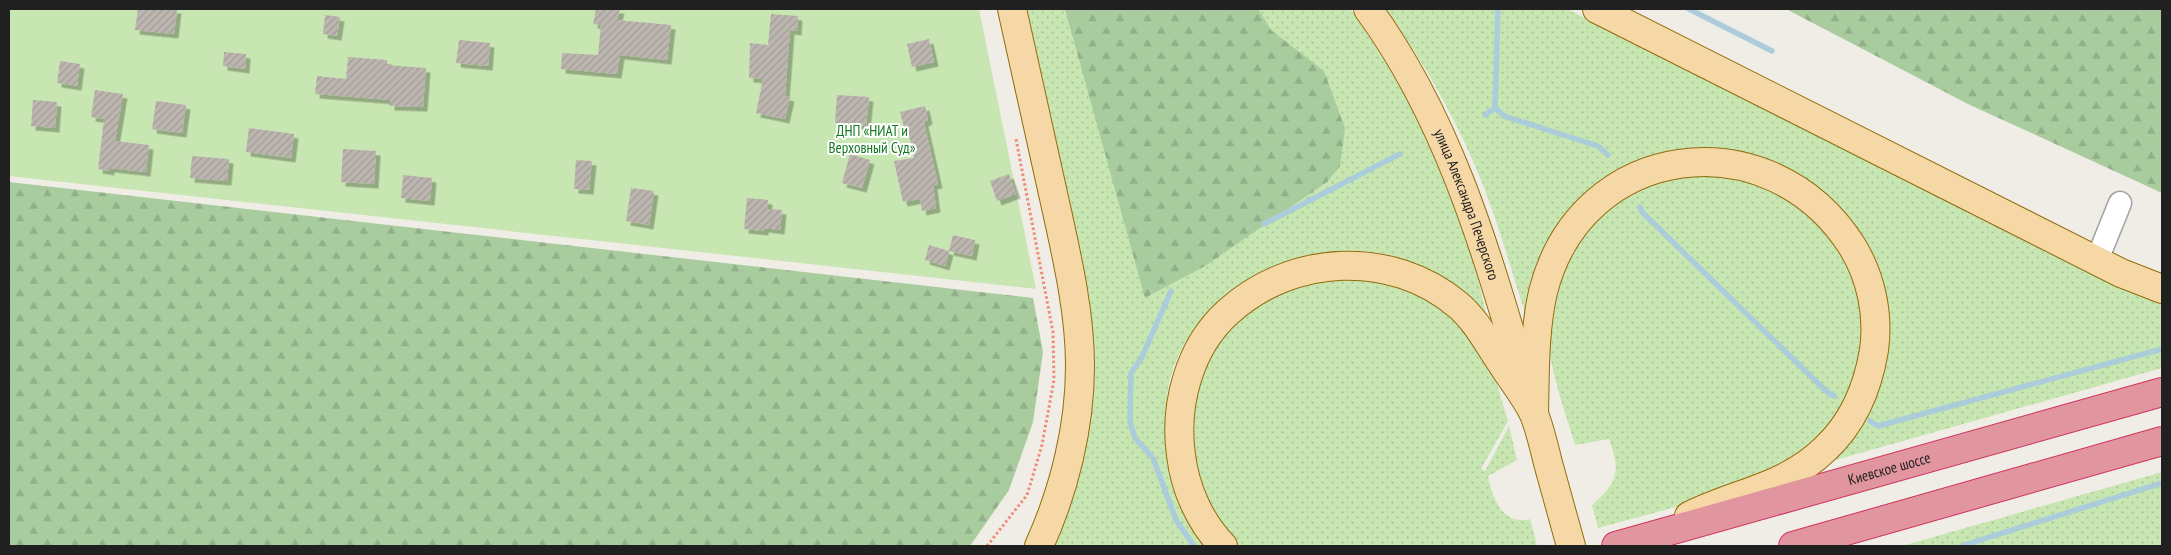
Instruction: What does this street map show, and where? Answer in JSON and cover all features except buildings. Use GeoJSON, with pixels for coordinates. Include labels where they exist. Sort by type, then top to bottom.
{"type":"FeatureCollection","features":[{"type":"Feature","properties":{"kind":"highway","name":"Киевское шоссе"},"geometry":{"type":"LineString","coordinates":[[1628,543],[2162,392]]}},
{"type":"Feature","properties":{"kind":"highway"},"geometry":{"type":"LineString","coordinates":[[1793,546],[2162,441]]}},
{"type":"Feature","properties":{"kind":"main road"},"geometry":{"type":"LineString","coordinates":[[1012,9],[1063,239],[1079,336],[1078,389],[1070,451],[1054,509],[1039,546]]}},
{"type":"Feature","properties":{"kind":"main road","name":"улица Александра Печерского"},"geometry":{"type":"LineString","coordinates":[[1368,9],[1390,40],[1414,80],[1460,178],[1499,295],[1546,453],[1571,546]]}},
{"type":"Feature","properties":{"kind":"main road"},"geometry":{"type":"LineString","coordinates":[[1597,9],[2097,260],[2162,289]]}},
{"type":"Feature","properties":{"kind":"main road"},"geometry":{"type":"LineString","coordinates":[[1534,414],[1538,328],[1543,292],[1550,273],[1566,238],[1577,222],[1604,196],[1620,185],[1636,176],[1672,165],[1702,162],[1735,165],[1766,173],[1782,180],[1814,201],[1837,225],[1854,250],[1869,282],[1873,296],[1876,330],[1868,377],[1857,406],[1846,425],[1824,450],[1796,473],[1762,489],[1708,507],[1628,543]]}},
{"type":"Feature","properties":{"kind":"main road"},"geometry":{"type":"LineString","coordinates":[[1223,546],[1200,514],[1185,479],[1179,432],[1184,394],[1195,358],[1218,322],[1248,296],[1282,278],[1324,267],[1350,264],[1386,268],[1417,278],[1443,294],[1471,318],[1534,414]]}},
{"type":"Feature","properties":{"kind":"lane"},"geometry":{"type":"LineString","coordinates":[[2097,260],[2120,203]]}},
{"type":"Feature","properties":{"kind":"path"},"geometry":{"type":"LineString","coordinates":[[987,546],[1027,495],[1042,446],[1054,380],[1054,332],[1016,138]]}},
{"type":"Feature","properties":{"kind":"green space","name":"ДНП «НИАТ и Верховный Суд»"},"geometry":{"type":"Polygon","coordinates":[[[9,9],[979,9],[1036,289],[9,176],[9,9]]]}},
{"type":"Feature","properties":{"kind":"green space"},"geometry":{"type":"Polygon","coordinates":[[[1023,9],[1350,9],[1374,44],[1417,118],[1452,196],[1478,278],[1487,319],[1460,294],[1420,266],[1408,261],[1371,252],[1332,252],[1293,260],[1256,276],[1223,298],[1196,327],[1176,360],[1166,410],[1169,438],[1210,546],[1054,546],[1070,503],[1083,458],[1094,390],[1094,349],[1089,294],[1023,9]]]}},
{"type":"Feature","properties":{"kind":"green space"},"geometry":{"type":"Polygon","coordinates":[[[1065,9],[1258,9],[1271,30],[1324,71],[1345,128],[1340,166],[1327,182],[1205,266],[1145,298],[1065,9]]]}},
{"type":"Feature","properties":{"kind":"green space"},"geometry":{"type":"Polygon","coordinates":[[[1386,9],[1567,9],[2162,302],[2162,368],[1832,461],[1849,438],[1877,383],[1848,223],[1688,153],[1550,243],[1537,271],[1525,313],[1485,190],[1465,143],[1441,96],[1415,52],[1386,9]]]}},
{"type":"Feature","properties":{"kind":"green space"},"geometry":{"type":"Polygon","coordinates":[[[1786,9],[2162,9],[2162,193],[1968,104],[1786,9]]]}},
{"type":"Feature","properties":{"kind":"green space"},"geometry":{"type":"Polygon","coordinates":[[[1681,175],[1730,175],[1791,197],[1844,252],[1865,316],[1855,393],[1814,448],[1731,492],[1598,528],[1592,505],[1612,483],[1616,469],[1615,460],[1609,439],[1575,445],[1551,359],[1548,331],[1550,310],[1563,268],[1574,248],[1603,214],[1620,200],[1638,190],[1681,175]]]}},
{"type":"Feature","properties":{"kind":"green space"},"geometry":{"type":"Polygon","coordinates":[[[9,182],[1033,298],[1043,352],[1033,422],[1009,490],[970,546],[9,546],[9,182]]]}},
{"type":"Feature","properties":{"kind":"green space"},"geometry":{"type":"Polygon","coordinates":[[[1351,275],[1408,287],[1456,318],[1494,375],[1508,421],[1481,469],[1485,471],[1509,426],[1517,460],[1488,476],[1492,493],[1500,508],[1506,514],[1521,520],[1530,519],[1537,545],[1237,546],[1229,539],[1201,494],[1190,429],[1203,365],[1226,331],[1253,307],[1297,285],[1351,275]]]}},
{"type":"Feature","properties":{"kind":"green space"},"geometry":{"type":"Polygon","coordinates":[[[2162,472],[2162,546],[1902,546],[2162,472]]]}},
{"type":"Feature","properties":{"kind":"waterway"},"geometry":{"type":"LineString","coordinates":[[1498,9],[1495,108],[1504,116],[1598,146],[1608,155]]}},
{"type":"Feature","properties":{"kind":"waterway"},"geometry":{"type":"LineString","coordinates":[[1689,9],[1772,51]]}},
{"type":"Feature","properties":{"kind":"waterway"},"geometry":{"type":"LineString","coordinates":[[1485,115],[1495,108]]}},
{"type":"Feature","properties":{"kind":"waterway"},"geometry":{"type":"LineString","coordinates":[[1264,224],[1400,154]]}},
{"type":"Feature","properties":{"kind":"waterway"},"geometry":{"type":"LineString","coordinates":[[1640,207],[1642,212],[1827,392],[1834,396]]}},
{"type":"Feature","properties":{"kind":"waterway"},"geometry":{"type":"LineString","coordinates":[[1171,291],[1141,359],[1131,373],[1130,422],[1135,438],[1153,458],[1176,520],[1194,546]]}},
{"type":"Feature","properties":{"kind":"waterway"},"geometry":{"type":"LineString","coordinates":[[1870,421],[1878,426],[2162,349]]}},
{"type":"Feature","properties":{"kind":"waterway"},"geometry":{"type":"LineString","coordinates":[[1961,546],[2162,483]]}}]}
